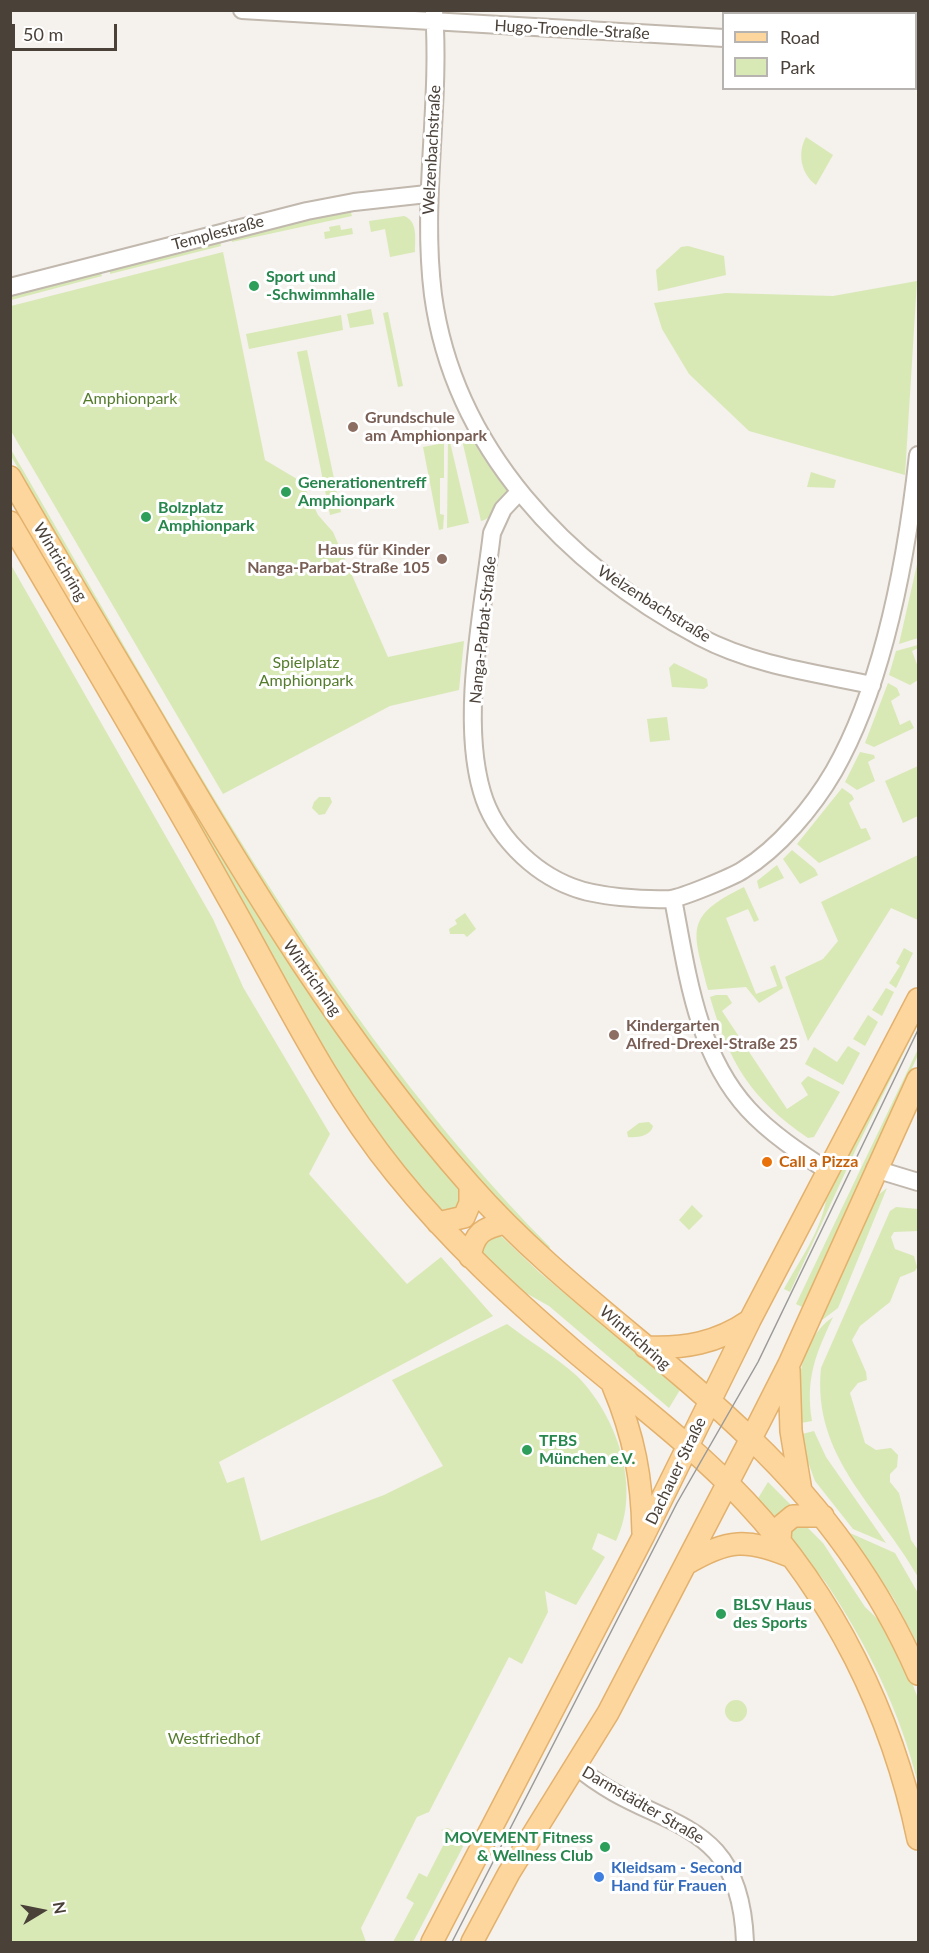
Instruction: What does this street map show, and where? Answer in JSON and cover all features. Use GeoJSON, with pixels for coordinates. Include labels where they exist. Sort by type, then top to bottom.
{"type":"FeatureCollection","features":[{"type":"Feature","properties":{"kind":"main road","name":"Wintrichring"},"geometry":{"type":"LineString","coordinates":[[10,477],[282,935],[418,1125],[505,1223],[750,1438],[801,1492],[865,1573],[906,1646],[918,1674]]}},
{"type":"Feature","properties":{"kind":"main road","name":"Wintrichring"},"geometry":{"type":"LineString","coordinates":[[10,522],[191,831],[331,1082],[396,1174],[470,1257],[727,1483],[793,1557],[831,1614],[856,1659],[894,1750],[918,1839]]}},
{"type":"Feature","properties":{"kind":"main road","name":"Dachauer Straße"},"geometry":{"type":"LineString","coordinates":[[432,1942],[643,1537],[750,1320],[918,999]]}},
{"type":"Feature","properties":{"kind":"main road"},"geometry":{"type":"LineString","coordinates":[[472,1942],[509,1873],[612,1705],[686,1564],[789,1364],[875,1169],[918,1079]]}},
{"type":"Feature","properties":{"kind":"main road"},"geometry":{"type":"LineString","coordinates":[[438,1222],[459,1220],[464,1217],[470,1203],[470,1186]]}},
{"type":"Feature","properties":{"kind":"main road"},"geometry":{"type":"LineString","coordinates":[[470,1257],[476,1235],[481,1230],[505,1223]]}},
{"type":"Feature","properties":{"kind":"main road"},"geometry":{"type":"LineString","coordinates":[[645,1347],[699,1345],[732,1333],[750,1320]]}},
{"type":"Feature","properties":{"kind":"main road"},"geometry":{"type":"LineString","coordinates":[[789,1364],[790,1431],[801,1492]]}},
{"type":"Feature","properties":{"kind":"main road"},"geometry":{"type":"LineString","coordinates":[[611,1382],[627,1422],[637,1458],[641,1481],[643,1537]]}},
{"type":"Feature","properties":{"kind":"main road"},"geometry":{"type":"LineString","coordinates":[[780,1540],[781,1526],[793,1516],[822,1516]]}},
{"type":"Feature","properties":{"kind":"main road"},"geometry":{"type":"LineString","coordinates":[[686,1564],[705,1552],[735,1543],[754,1543],[793,1557]]}},
{"type":"Feature","properties":{"kind":"street","name":"Hugo-Troendle-Straße"},"geometry":{"type":"LineString","coordinates":[[242,10],[434,16],[722,38]]}},
{"type":"Feature","properties":{"kind":"street","name":"Welzenbachstraße"},"geometry":{"type":"LineString","coordinates":[[434,16],[437,64],[428,194],[430,260],[438,322],[448,361],[484,444],[519,492],[554,530],[594,567],[701,638],[774,665],[872,685]]}},
{"type":"Feature","properties":{"kind":"street","name":"Templestraße"},"geometry":{"type":"LineString","coordinates":[[10,287],[297,213],[354,202],[428,194]]}},
{"type":"Feature","properties":{"kind":"street","name":"Nanga-Parbat-Straße"},"geometry":{"type":"LineString","coordinates":[[519,492],[499,514],[492,533],[474,702],[475,760],[482,794],[496,825],[518,851],[543,871],[581,889],[612,895],[673,899],[742,870],[782,837],[833,773],[849,743],[882,653],[904,546],[918,455]]}},
{"type":"Feature","properties":{"kind":"street"},"geometry":{"type":"LineString","coordinates":[[673,899],[699,1019],[710,1050],[727,1080],[746,1107],[764,1125],[828,1171]]}},
{"type":"Feature","properties":{"kind":"street"},"geometry":{"type":"LineString","coordinates":[[875,1169],[918,1182]]}},
{"type":"Feature","properties":{"kind":"street","name":"Darmstädter Straße"},"geometry":{"type":"LineString","coordinates":[[576,1766],[589,1777],[712,1845],[734,1878],[745,1923],[745,1942]]}},
{"type":"Feature","properties":{"kind":"green space"},"geometry":{"type":"Polygon","coordinates":[[[806,137],[833,155],[816,185],[807,175],[802,163],[803,143],[806,137]]]}},
{"type":"Feature","properties":{"kind":"green space"},"geometry":{"type":"Polygon","coordinates":[[[350,210],[352,216],[232,242],[231,238],[350,210]]]}},
{"type":"Feature","properties":{"kind":"green space"},"geometry":{"type":"Polygon","coordinates":[[[404,216],[414,226],[415,252],[390,257],[385,229],[371,232],[369,221],[404,216]]]}},
{"type":"Feature","properties":{"kind":"green space"},"geometry":{"type":"Polygon","coordinates":[[[340,225],[341,230],[352,228],[353,234],[325,239],[324,232],[330,231],[329,227],[340,225]]]}},
{"type":"Feature","properties":{"kind":"green space"},"geometry":{"type":"Polygon","coordinates":[[[220,240],[221,246],[110,274],[110,269],[220,240]]]}},
{"type":"Feature","properties":{"kind":"green space"},"geometry":{"type":"Polygon","coordinates":[[[688,246],[724,256],[726,275],[658,291],[656,270],[681,247],[688,246]]]}},
{"type":"Feature","properties":{"kind":"green space","name":"Amphionpark"},"geometry":{"type":"Polygon","coordinates":[[[223,252],[265,460],[302,482],[318,515],[333,532],[388,657],[464,641],[459,690],[390,706],[223,794],[11,431],[11,306],[223,252]]]}},
{"type":"Feature","properties":{"kind":"green space"},"geometry":{"type":"Polygon","coordinates":[[[100,271],[102,276],[11,300],[11,294],[100,271]]]}},
{"type":"Feature","properties":{"kind":"green space"},"geometry":{"type":"Polygon","coordinates":[[[917,281],[905,475],[749,431],[689,374],[662,329],[654,303],[726,293],[833,296],[917,281]]]}},
{"type":"Feature","properties":{"kind":"green space"},"geometry":{"type":"Polygon","coordinates":[[[371,309],[374,324],[350,328],[347,314],[371,309]]]}},
{"type":"Feature","properties":{"kind":"green space"},"geometry":{"type":"Polygon","coordinates":[[[388,312],[403,386],[398,387],[383,313],[388,312]]]}},
{"type":"Feature","properties":{"kind":"green space"},"geometry":{"type":"Polygon","coordinates":[[[341,315],[343,330],[249,349],[246,334],[341,315]]]}},
{"type":"Feature","properties":{"kind":"green space"},"geometry":{"type":"Polygon","coordinates":[[[307,350],[341,512],[330,515],[297,352],[307,350]]]}},
{"type":"Feature","properties":{"kind":"green space"},"geometry":{"type":"Polygon","coordinates":[[[468,438],[481,446],[508,487],[499,508],[490,517],[481,521],[462,440],[468,438]]]}},
{"type":"Feature","properties":{"kind":"green space"},"geometry":{"type":"Polygon","coordinates":[[[448,442],[450,442],[469,523],[447,528],[448,442]]]}},
{"type":"Feature","properties":{"kind":"green space"},"geometry":{"type":"Polygon","coordinates":[[[444,443],[444,478],[440,478],[440,514],[444,515],[443,529],[439,530],[423,447],[444,443]]]}},
{"type":"Feature","properties":{"kind":"green space"},"geometry":{"type":"Polygon","coordinates":[[[10,448],[192,762],[322,966],[392,1064],[468,1158],[550,1247],[547,1250],[465,1162],[390,1069],[320,972],[191,769],[11,456],[10,448]]]}},
{"type":"Feature","properties":{"kind":"green space"},"geometry":{"type":"Polygon","coordinates":[[[811,472],[836,480],[834,488],[807,487],[811,472]]]}},
{"type":"Feature","properties":{"kind":"green space"},"geometry":{"type":"Polygon","coordinates":[[[10,494],[167,765],[276,943],[335,1029],[397,1112],[463,1193],[464,1207],[443,1212],[440,1209],[374,1130],[342,1081],[245,905],[11,502],[10,494]]]}},
{"type":"Feature","properties":{"kind":"green space"},"geometry":{"type":"Polygon","coordinates":[[[918,560],[918,638],[899,644],[918,560]]]}},
{"type":"Feature","properties":{"kind":"green space","name":"Westfriedhof"},"geometry":{"type":"Polygon","coordinates":[[[11,565],[213,919],[243,987],[330,1134],[309,1174],[407,1284],[441,1257],[493,1316],[219,1462],[227,1483],[244,1477],[261,1541],[384,1495],[443,1466],[392,1380],[507,1324],[577,1376],[604,1411],[621,1454],[626,1476],[626,1498],[623,1520],[616,1541],[598,1533],[592,1549],[605,1557],[576,1605],[545,1591],[548,1612],[522,1664],[509,1657],[429,1812],[417,1817],[361,1928],[366,1942],[11,1942],[11,565]]]}},
{"type":"Feature","properties":{"kind":"green space"},"geometry":{"type":"Polygon","coordinates":[[[918,645],[918,648],[912,651],[918,667],[918,680],[910,685],[889,675],[896,651],[918,645]]]}},
{"type":"Feature","properties":{"kind":"green space"},"geometry":{"type":"Polygon","coordinates":[[[674,663],[707,679],[708,686],[704,689],[672,687],[669,668],[674,663]]]}},
{"type":"Feature","properties":{"kind":"green space"},"geometry":{"type":"Polygon","coordinates":[[[888,683],[897,688],[900,695],[891,701],[900,725],[910,720],[914,728],[874,747],[865,743],[888,683]]]}},
{"type":"Feature","properties":{"kind":"green space"},"geometry":{"type":"Polygon","coordinates":[[[667,717],[670,740],[650,742],[647,719],[667,717]]]}},
{"type":"Feature","properties":{"kind":"green space"},"geometry":{"type":"Polygon","coordinates":[[[860,752],[874,755],[875,758],[868,762],[875,781],[857,790],[845,782],[860,752]]]}},
{"type":"Feature","properties":{"kind":"green space"},"geometry":{"type":"Polygon","coordinates":[[[918,766],[918,816],[903,823],[885,781],[918,766]]]}},
{"type":"Feature","properties":{"kind":"green space"},"geometry":{"type":"Polygon","coordinates":[[[842,788],[852,795],[854,799],[849,803],[861,829],[866,828],[871,839],[819,863],[797,844],[842,788]]]}},
{"type":"Feature","properties":{"kind":"green space"},"geometry":{"type":"Polygon","coordinates":[[[319,797],[330,797],[332,802],[325,814],[319,815],[312,808],[319,797]]]}},
{"type":"Feature","properties":{"kind":"green space"},"geometry":{"type":"Polygon","coordinates":[[[792,850],[815,869],[818,875],[800,884],[783,859],[792,850]]]}},
{"type":"Feature","properties":{"kind":"green space"},"geometry":{"type":"Polygon","coordinates":[[[918,855],[918,920],[891,908],[808,1041],[785,977],[823,959],[838,941],[821,902],[918,855]]]}},
{"type":"Feature","properties":{"kind":"green space"},"geometry":{"type":"Polygon","coordinates":[[[777,865],[784,878],[759,889],[757,881],[777,865]]]}},
{"type":"Feature","properties":{"kind":"green space"},"geometry":{"type":"Polygon","coordinates":[[[744,887],[759,920],[754,922],[748,909],[726,918],[756,994],[777,986],[770,967],[775,965],[783,988],[759,1003],[746,987],[708,990],[697,939],[702,917],[711,907],[744,887]]]}},
{"type":"Feature","properties":{"kind":"green space"},"geometry":{"type":"Polygon","coordinates":[[[465,913],[476,929],[467,937],[464,934],[450,934],[449,929],[457,924],[455,920],[465,913]]]}},
{"type":"Feature","properties":{"kind":"green space"},"geometry":{"type":"Polygon","coordinates":[[[904,948],[913,953],[896,988],[889,983],[900,966],[896,963],[904,948]]]}},
{"type":"Feature","properties":{"kind":"green space"},"geometry":{"type":"Polygon","coordinates":[[[886,988],[894,992],[882,1016],[872,1010],[886,988]]]}},
{"type":"Feature","properties":{"kind":"green space"},"geometry":{"type":"Polygon","coordinates":[[[727,995],[732,1003],[722,1011],[787,1109],[808,1095],[801,1083],[808,1076],[840,1092],[814,1137],[808,1138],[771,1109],[745,1078],[734,1060],[717,1020],[710,997],[727,995]]]}},
{"type":"Feature","properties":{"kind":"green space"},"geometry":{"type":"Polygon","coordinates":[[[868,1015],[878,1022],[865,1046],[853,1039],[868,1015]]]}},
{"type":"Feature","properties":{"kind":"green space"},"geometry":{"type":"Polygon","coordinates":[[[918,1017],[918,1024],[857,1147],[790,1292],[784,1289],[809,1246],[826,1200],[918,1017]]]}},
{"type":"Feature","properties":{"kind":"green space"},"geometry":{"type":"Polygon","coordinates":[[[848,1046],[860,1053],[843,1085],[805,1064],[814,1047],[837,1062],[848,1046]]]}},
{"type":"Feature","properties":{"kind":"green space"},"geometry":{"type":"Polygon","coordinates":[[[918,1049],[918,1055],[802,1307],[796,1304],[918,1049]]]}},
{"type":"Feature","properties":{"kind":"green space"},"geometry":{"type":"Polygon","coordinates":[[[649,1122],[653,1126],[650,1132],[639,1137],[628,1137],[627,1132],[639,1123],[649,1122]]]}},
{"type":"Feature","properties":{"kind":"green space"},"geometry":{"type":"Polygon","coordinates":[[[887,1188],[838,1308],[818,1323],[873,1199],[887,1188]]]}},
{"type":"Feature","properties":{"kind":"green space"},"geometry":{"type":"Polygon","coordinates":[[[692,1205],[703,1216],[689,1230],[679,1220],[692,1205]]]}},
{"type":"Feature","properties":{"kind":"green space"},"geometry":{"type":"Polygon","coordinates":[[[896,1207],[918,1209],[918,1231],[894,1232],[891,1237],[895,1249],[914,1256],[917,1267],[915,1271],[900,1277],[890,1302],[860,1326],[852,1340],[866,1372],[867,1380],[858,1383],[850,1393],[865,1443],[876,1450],[891,1448],[898,1455],[897,1467],[890,1474],[890,1482],[899,1493],[911,1540],[918,1550],[918,1577],[851,1479],[837,1454],[827,1428],[821,1400],[821,1368],[890,1211],[896,1207]]]}},
{"type":"Feature","properties":{"kind":"green space"},"geometry":{"type":"Polygon","coordinates":[[[494,1233],[500,1235],[539,1272],[680,1390],[669,1408],[549,1306],[524,1292],[482,1253],[480,1248],[494,1233]]]}},
{"type":"Feature","properties":{"kind":"green space"},"geometry":{"type":"Polygon","coordinates":[[[833,1317],[817,1355],[811,1379],[812,1421],[796,1424],[797,1394],[802,1365],[813,1338],[833,1317]]]}},
{"type":"Feature","properties":{"kind":"green space"},"geometry":{"type":"Polygon","coordinates":[[[814,1431],[826,1457],[886,1543],[853,1529],[815,1481],[798,1435],[814,1431]]]}},
{"type":"Feature","properties":{"kind":"green space"},"geometry":{"type":"Polygon","coordinates":[[[768,1482],[792,1506],[773,1517],[757,1500],[768,1482]]]}},
{"type":"Feature","properties":{"kind":"green space"},"geometry":{"type":"Polygon","coordinates":[[[803,1523],[823,1543],[865,1607],[883,1624],[913,1685],[918,1699],[918,1784],[902,1731],[869,1655],[826,1583],[790,1534],[789,1526],[803,1523]]]}},
{"type":"Feature","properties":{"kind":"green space"},"geometry":{"type":"Polygon","coordinates":[[[850,1533],[895,1553],[918,1593],[918,1645],[894,1599],[850,1533]]]}},
{"type":"Feature","properties":{"kind":"green space"},"geometry":{"type":"Polygon","coordinates":[[[736,1700],[746,1707],[747,1711],[740,1721],[736,1722],[726,1715],[725,1711],[732,1701],[736,1700]]]}},
{"type":"Feature","properties":{"kind":"green space"},"geometry":{"type":"Polygon","coordinates":[[[448,1828],[467,1839],[413,1942],[393,1942],[414,1903],[406,1898],[419,1873],[427,1877],[449,1834],[441,1830],[448,1828]]]}},
{"type":"Feature","properties":{"kind":"tram line"},"geometry":{"type":"LineString","coordinates":[[452,1942],[677,1503],[758,1362],[918,1030]]}},
{"type":"Feature","properties":{"kind":"place","name":"Sport und -Schwimmhalle"},"geometry":{"type":"Point","coordinates":[254,286]}},
{"type":"Feature","properties":{"kind":"place","name":"Grundschule am Amphionpark"},"geometry":{"type":"Point","coordinates":[353,427]}},
{"type":"Feature","properties":{"kind":"place","name":"Generationentreff Amphionpark"},"geometry":{"type":"Point","coordinates":[286,492]}},
{"type":"Feature","properties":{"kind":"place","name":"Bolzplatz Amphionpark"},"geometry":{"type":"Point","coordinates":[146,517]}},
{"type":"Feature","properties":{"kind":"place","name":"Haus für Kinder Nanga-Parbat-Straße 105"},"geometry":{"type":"Point","coordinates":[442,559]}},
{"type":"Feature","properties":{"kind":"place","name":"Kindergarten Alfred-Drexel-Straße 25"},"geometry":{"type":"Point","coordinates":[614,1035]}},
{"type":"Feature","properties":{"kind":"place","name":"Call a Pizza"},"geometry":{"type":"Point","coordinates":[767,1162]}},
{"type":"Feature","properties":{"kind":"place","name":"TFBS München e.V."},"geometry":{"type":"Point","coordinates":[527,1450]}},
{"type":"Feature","properties":{"kind":"place","name":"BLSV Haus des Sports"},"geometry":{"type":"Point","coordinates":[721,1614]}},
{"type":"Feature","properties":{"kind":"place","name":"MOVEMENT Fitness & Wellness Club"},"geometry":{"type":"Point","coordinates":[605,1847]}},
{"type":"Feature","properties":{"kind":"place","name":"Kleidsam - Second Hand für Frauen"},"geometry":{"type":"Point","coordinates":[599,1877]}},
{"type":"Feature","properties":{"kind":"park label","name":"Spielplatz Amphionpark"},"geometry":{"type":"Point","coordinates":[306,672]}}]}
